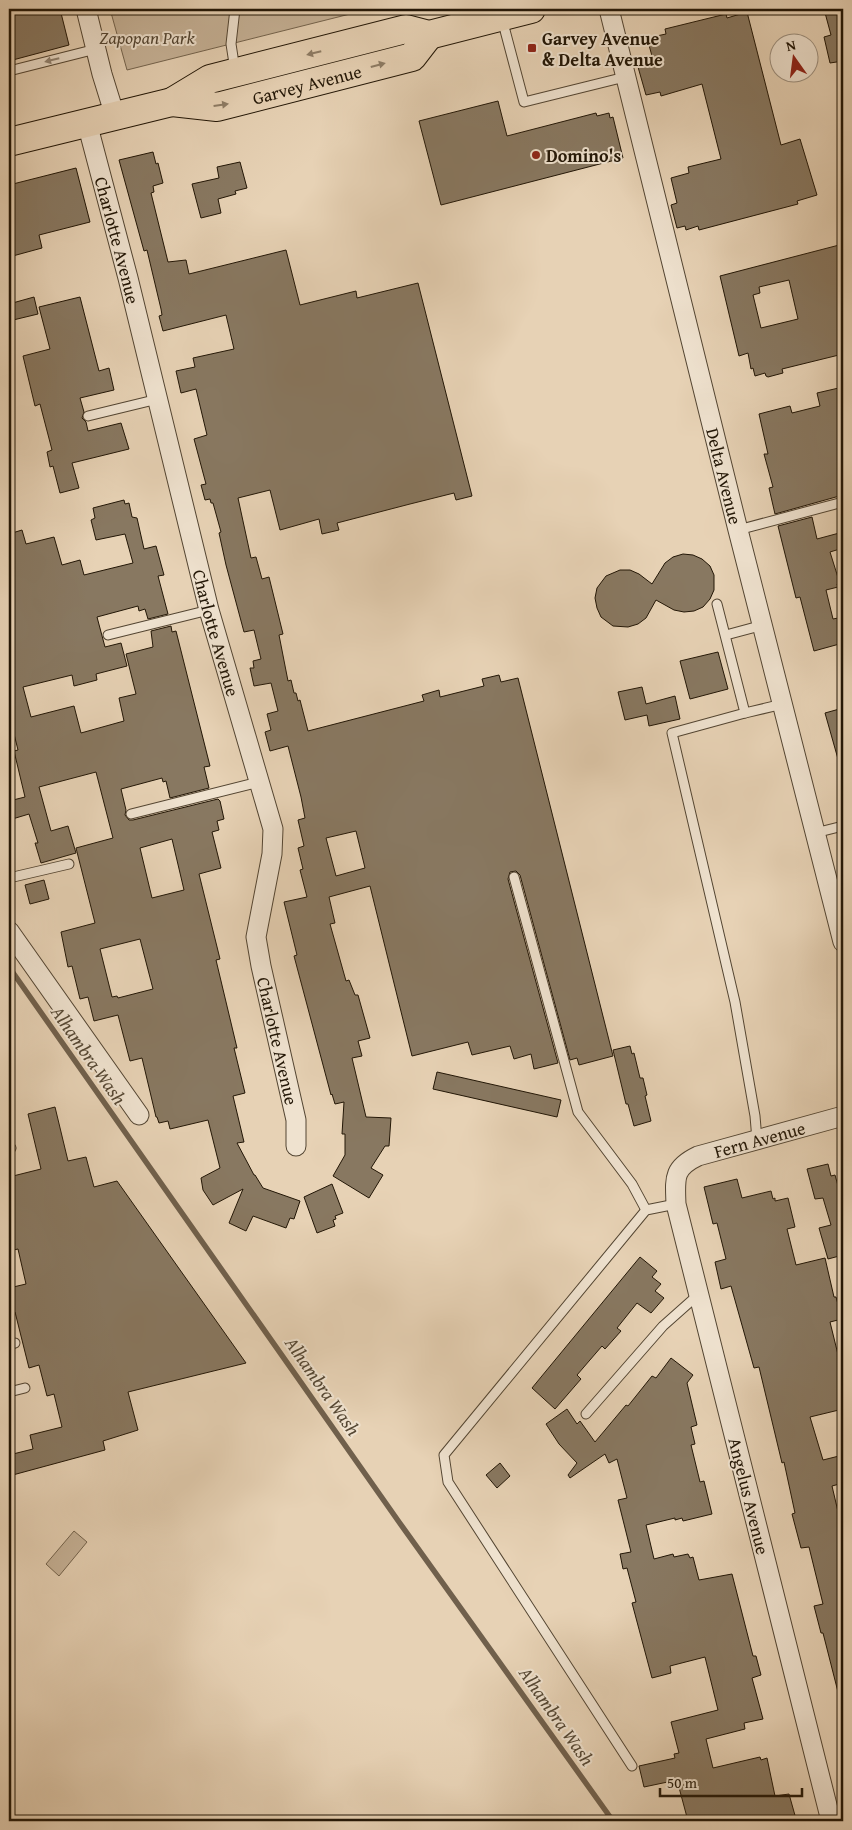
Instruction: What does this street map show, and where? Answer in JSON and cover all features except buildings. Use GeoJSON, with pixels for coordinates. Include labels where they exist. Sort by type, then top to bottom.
{"type":"FeatureCollection","features":[{"type":"Feature","properties":{"kind":"main road","name":"Garvey Avenue"},"geometry":{"type":"LineString","coordinates":[[9,142],[172,102],[210,79],[406,30],[429,35],[531,9]]}},
{"type":"Feature","properties":{"kind":"main road","name":"Garvey Avenue"},"geometry":{"type":"LineString","coordinates":[[172,102],[218,107],[412,56],[429,35]]}},
{"type":"Feature","properties":{"kind":"street"},"geometry":{"type":"LineString","coordinates":[[86,9],[115,116]]}},
{"type":"Feature","properties":{"kind":"street","name":"Delta Avenue"},"geometry":{"type":"LineString","coordinates":[[610,9],[625,77],[738,530],[843,942]]}},
{"type":"Feature","properties":{"kind":"street","name":"Charlotte Avenue"},"geometry":{"type":"LineString","coordinates":[[86,123],[128,278],[209,610],[273,829],[272,854],[256,937],[296,1120],[296,1146]]}},
{"type":"Feature","properties":{"kind":"street"},"geometry":{"type":"LineString","coordinates":[[9,931],[139,1116]]}},
{"type":"Feature","properties":{"kind":"street","name":"Fern Avenue"},"geometry":{"type":"LineString","coordinates":[[678,1170],[685,1162],[698,1156],[843,1116]]}},
{"type":"Feature","properties":{"kind":"street","name":"Angelus Avenue"},"geometry":{"type":"LineString","coordinates":[[678,1170],[675,1183],[676,1204],[831,1821]]}},
{"type":"Feature","properties":{"kind":"lane"},"geometry":{"type":"LineString","coordinates":[[235,9],[231,44],[236,73]]}},
{"type":"Feature","properties":{"kind":"lane"},"geometry":{"type":"LineString","coordinates":[[501,16],[524,102],[625,77]]}},
{"type":"Feature","properties":{"kind":"lane"},"geometry":{"type":"LineString","coordinates":[[9,71],[96,49]]}},
{"type":"Feature","properties":{"kind":"lane"},"geometry":{"type":"LineString","coordinates":[[88,416],[158,399]]}},
{"type":"Feature","properties":{"kind":"lane"},"geometry":{"type":"LineString","coordinates":[[738,530],[843,502]]}},
{"type":"Feature","properties":{"kind":"lane"},"geometry":{"type":"LineString","coordinates":[[718,604],[745,713]]}},
{"type":"Feature","properties":{"kind":"lane"},"geometry":{"type":"LineString","coordinates":[[108,635],[209,610]]}},
{"type":"Feature","properties":{"kind":"lane"},"geometry":{"type":"LineString","coordinates":[[726,635],[763,625]]}},
{"type":"Feature","properties":{"kind":"lane"},"geometry":{"type":"LineString","coordinates":[[757,1140],[755,1116],[735,1002],[672,733],[783,704]]}},
{"type":"Feature","properties":{"kind":"lane"},"geometry":{"type":"LineString","coordinates":[[131,814],[259,782]]}},
{"type":"Feature","properties":{"kind":"lane"},"geometry":{"type":"LineString","coordinates":[[815,833],[843,826]]}},
{"type":"Feature","properties":{"kind":"lane"},"geometry":{"type":"LineString","coordinates":[[9,878],[68,864]]}},
{"type":"Feature","properties":{"kind":"lane"},"geometry":{"type":"LineString","coordinates":[[514,876],[578,1112],[632,1184],[646,1210]]}},
{"type":"Feature","properties":{"kind":"lane"},"geometry":{"type":"LineString","coordinates":[[632,1766],[448,1482],[444,1455],[646,1210],[676,1204]]}},
{"type":"Feature","properties":{"kind":"lane"},"geometry":{"type":"LineString","coordinates":[[586,1414],[663,1326],[699,1294]]}},
{"type":"Feature","properties":{"kind":"lane"},"geometry":{"type":"LineString","coordinates":[[9,1392],[25,1388]]}},
{"type":"Feature","properties":{"kind":"green space","name":"Zapopan Park"},"geometry":{"type":"Polygon","coordinates":[[[110,9],[352,9],[350,14],[127,70],[110,9]]]}},
{"type":"Feature","properties":{"kind":"green space"},"geometry":{"type":"Polygon","coordinates":[[[74,1531],[87,1542],[59,1576],[46,1564],[74,1531]]]}},
{"type":"Feature","properties":{"kind":"waterway","name":"Alhambra Wash"},"geometry":{"type":"LineString","coordinates":[[9,967],[399,1522],[613,1821]]}},
{"type":"Feature","properties":{"kind":"place","name":"Garvey Avenue & Delta Avenue"},"geometry":{"type":"Point","coordinates":[532,48]}},
{"type":"Feature","properties":{"kind":"place","name":"Domino's"},"geometry":{"type":"Point","coordinates":[536,155]}}]}
